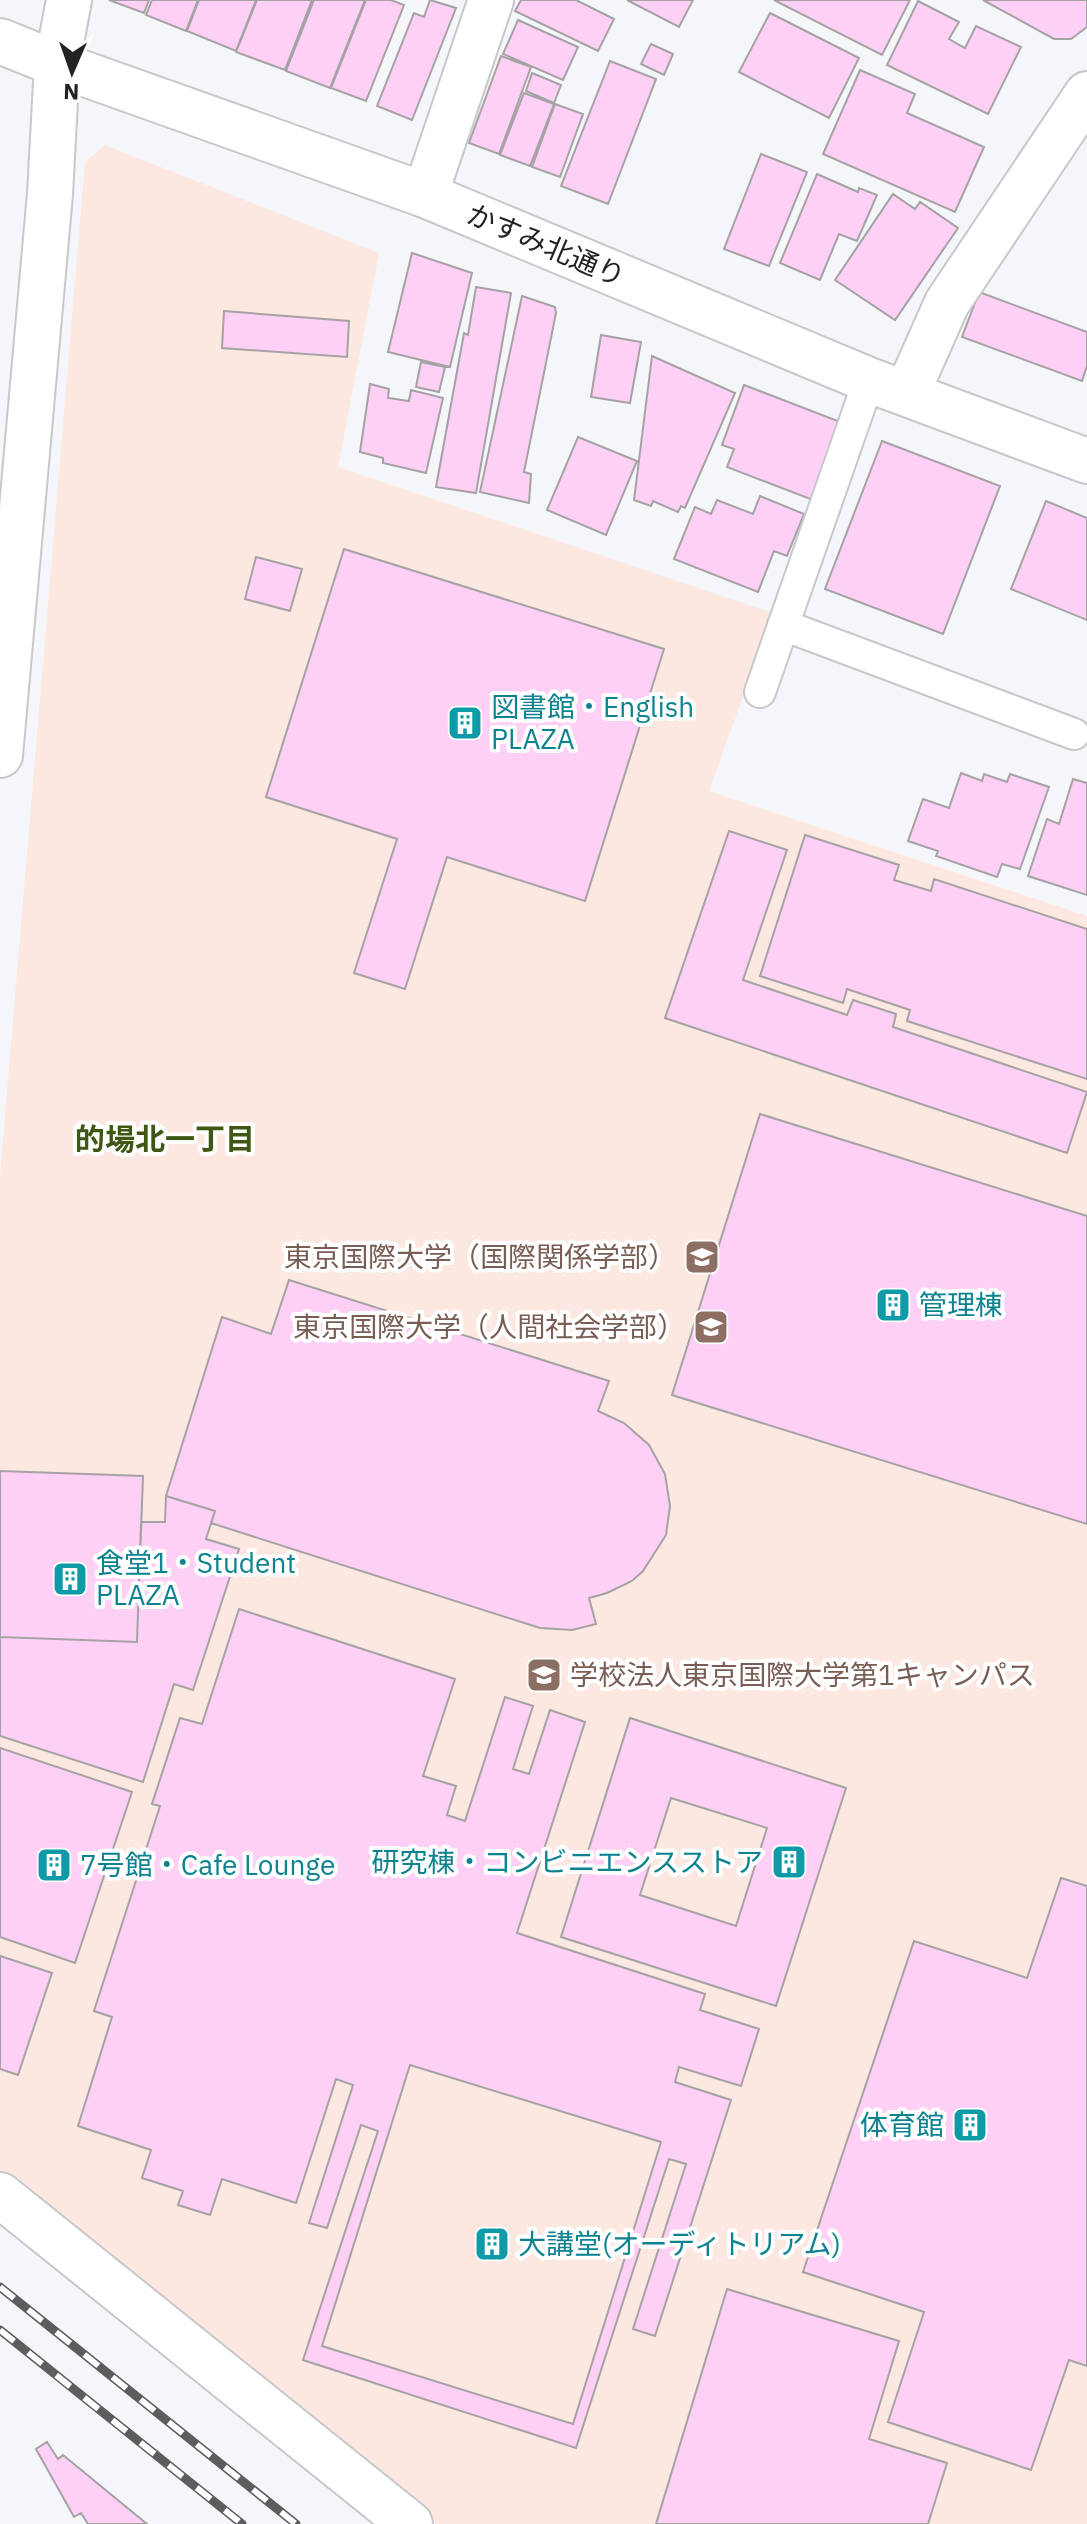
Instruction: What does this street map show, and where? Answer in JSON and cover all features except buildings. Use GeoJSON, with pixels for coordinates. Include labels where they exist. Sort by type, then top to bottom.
{"type":"FeatureCollection","features":[{"type":"Feature","properties":{"kind":"street"},"geometry":{"type":"LineString","coordinates":[[0,755],[3,686],[50,194],[57,64],[69,0]]}},
{"type":"Feature","properties":{"kind":"street"},"geometry":{"type":"LineString","coordinates":[[425,195],[491,0]]}},
{"type":"Feature","properties":{"kind":"street","name":"かすみ北通り"},"geometry":{"type":"LineString","coordinates":[[0,41],[425,195],[888,386],[1087,461]]}},
{"type":"Feature","properties":{"kind":"street"},"geometry":{"type":"LineString","coordinates":[[888,386],[1087,94]]}},
{"type":"Feature","properties":{"kind":"street"},"geometry":{"type":"LineString","coordinates":[[0,2195],[410,2524]]}},
{"type":"Feature","properties":{"kind":"lane"},"geometry":{"type":"LineString","coordinates":[[760,692],[783,625],[888,386]]}},
{"type":"Feature","properties":{"kind":"lane"},"geometry":{"type":"LineString","coordinates":[[783,625],[1074,734]]}},
{"type":"Feature","properties":{"kind":"shaded area","name":"学校法人東京国際大学第1キャンパス"},"geometry":{"type":"Polygon","coordinates":[[[105,145],[379,253],[338,467],[773,613],[709,791],[1087,916],[1087,2524],[436,2524],[0,2174],[0,1175],[85,162],[105,145]]]}},
{"type":"Feature","properties":{"kind":"railway"},"geometry":{"type":"LineString","coordinates":[[0,2287],[296,2524]]}},
{"type":"Feature","properties":{"kind":"railway"},"geometry":{"type":"LineString","coordinates":[[0,2330],[242,2524]]}},
{"type":"Feature","properties":{"kind":"place","name":"図書館・English PLAZA"},"geometry":{"type":"Point","coordinates":[465,723]}},
{"type":"Feature","properties":{"kind":"place","name":"東京国際大学（国際関係学部）"},"geometry":{"type":"Point","coordinates":[702,1257]}},
{"type":"Feature","properties":{"kind":"place","name":"管理棟"},"geometry":{"type":"Point","coordinates":[893,1305]}},
{"type":"Feature","properties":{"kind":"place","name":"東京国際大学（人間社会学部）"},"geometry":{"type":"Point","coordinates":[711,1327]}},
{"type":"Feature","properties":{"kind":"place","name":"食堂1・Student PLAZA"},"geometry":{"type":"Point","coordinates":[70,1579]}},
{"type":"Feature","properties":{"kind":"place","name":"学校法人東京国際大学第1キャンパス"},"geometry":{"type":"Point","coordinates":[544,1675]}},
{"type":"Feature","properties":{"kind":"place","name":"研究棟・コンビニエンスストア"},"geometry":{"type":"Point","coordinates":[789,1862]}},
{"type":"Feature","properties":{"kind":"place","name":"7号館・Cafe Lounge"},"geometry":{"type":"Point","coordinates":[54,1865]}},
{"type":"Feature","properties":{"kind":"place","name":"体育館"},"geometry":{"type":"Point","coordinates":[970,2125]}},
{"type":"Feature","properties":{"kind":"place","name":"大講堂(オーディトリアム)"},"geometry":{"type":"Point","coordinates":[492,2244]}},
{"type":"Feature","properties":{"kind":"district","name":"的場北一丁目"},"geometry":{"type":"Point","coordinates":[165,1140]}}]}
